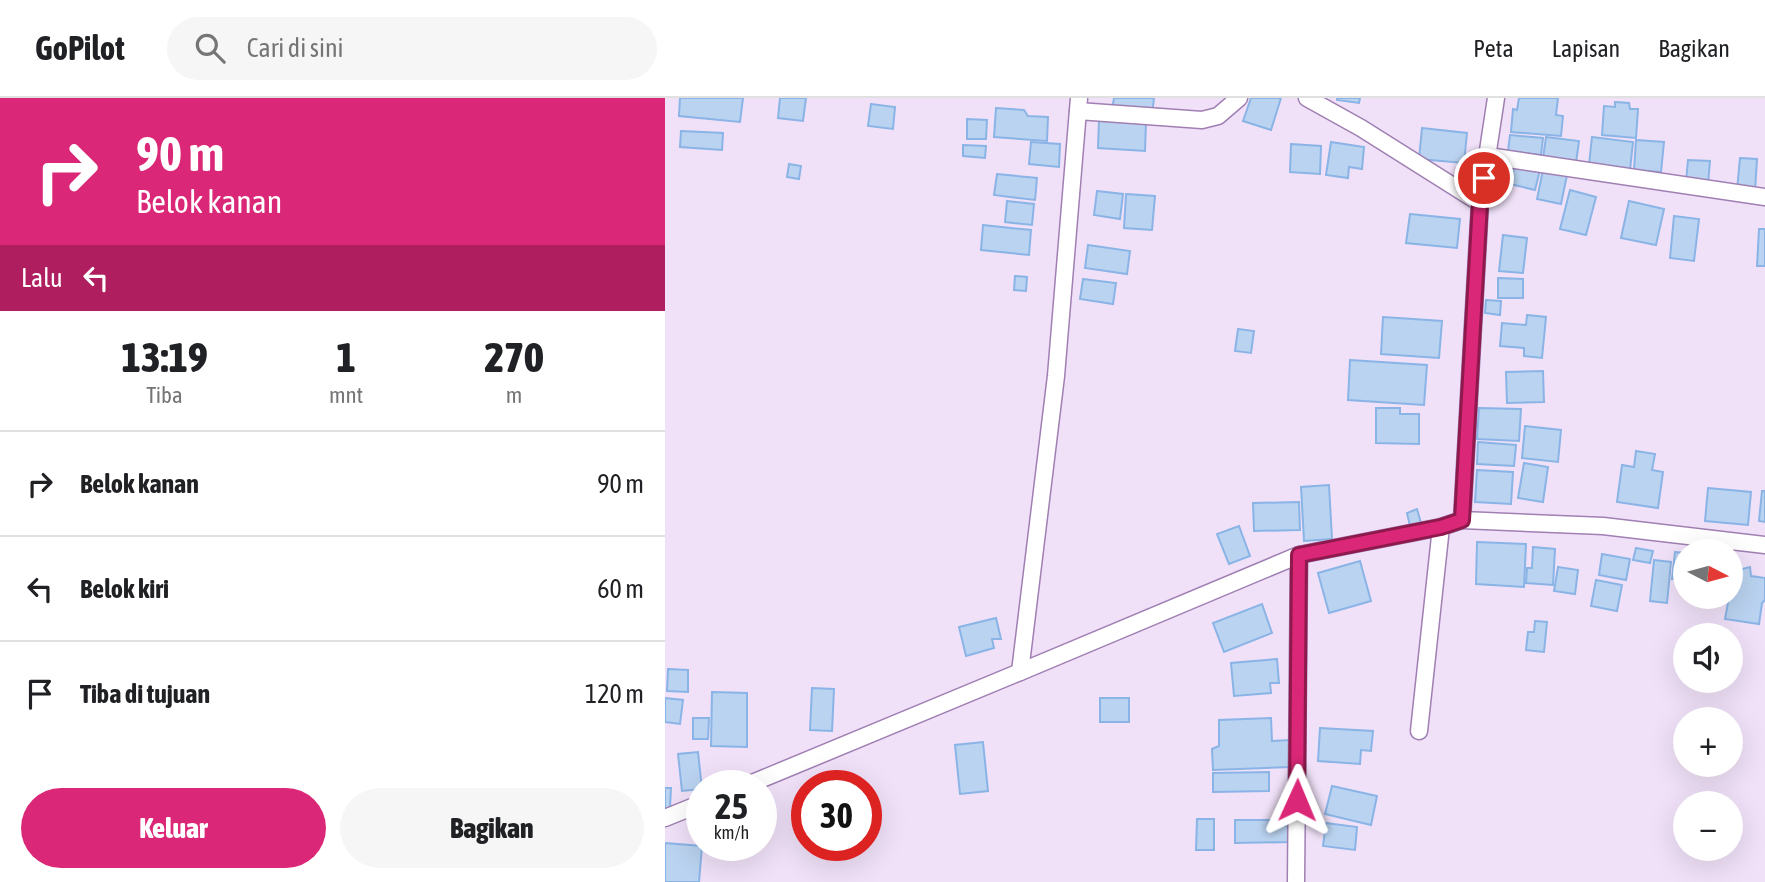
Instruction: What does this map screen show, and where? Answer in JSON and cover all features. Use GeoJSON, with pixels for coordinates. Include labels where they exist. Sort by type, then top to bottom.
{"type":"FeatureCollection","features":[{"type":"Feature","properties":{"kind":"street"},"geometry":{"type":"LineString","coordinates":[[1020,672],[1056,376],[1078,104],[1202,120],[1218,116],[1239,98]]}},
{"type":"Feature","properties":{"kind":"street"},"geometry":{"type":"LineString","coordinates":[[1307,98],[1481,198]]}},
{"type":"Feature","properties":{"kind":"street"},"geometry":{"type":"LineString","coordinates":[[1462,520],[1481,198],[1496,98]]}},
{"type":"Feature","properties":{"kind":"street"},"geometry":{"type":"LineString","coordinates":[[1487,160],[1765,197]]}},
{"type":"Feature","properties":{"kind":"street"},"geometry":{"type":"LineString","coordinates":[[777,773],[1299,555],[1441,527],[1462,520],[1603,526],[1765,545]]}},
{"type":"Feature","properties":{"kind":"street"},"geometry":{"type":"LineString","coordinates":[[1419,732],[1441,527]]}},
{"type":"Feature","properties":{"kind":"street"},"geometry":{"type":"LineString","coordinates":[[1296,882],[1299,555]]}},
{"type":"Feature","properties":{"kind":"street"},"geometry":{"type":"LineString","coordinates":[[665,818],[686,809]]}},
{"type":"Feature","properties":{"kind":"building"},"geometry":{"type":"Polygon","coordinates":[[[680,98],[743,98],[740,122],[679,116],[680,98]]]}},
{"type":"Feature","properties":{"kind":"building"},"geometry":{"type":"Polygon","coordinates":[[[780,98],[806,98],[803,121],[778,118],[780,98]]]}},
{"type":"Feature","properties":{"kind":"building"},"geometry":{"type":"Polygon","coordinates":[[[1114,98],[1154,98],[1152,115],[1112,110],[1114,98]]]}},
{"type":"Feature","properties":{"kind":"building"},"geometry":{"type":"Polygon","coordinates":[[[1251,98],[1281,98],[1271,130],[1243,121],[1251,98]]]}},
{"type":"Feature","properties":{"kind":"building"},"geometry":{"type":"Polygon","coordinates":[[[1337,98],[1360,98],[1359,103],[1337,98]]]}},
{"type":"Feature","properties":{"kind":"building"},"geometry":{"type":"Polygon","coordinates":[[[1519,98],[1558,98],[1556,115],[1563,116],[1561,136],[1511,132],[1513,109],[1517,110],[1519,98]]]}},
{"type":"Feature","properties":{"kind":"building"},"geometry":{"type":"Polygon","coordinates":[[[1615,102],[1629,103],[1630,109],[1638,109],[1636,138],[1602,135],[1604,106],[1615,107],[1615,102]]]}},
{"type":"Feature","properties":{"kind":"building"},"geometry":{"type":"Polygon","coordinates":[[[871,104],[895,107],[893,129],[868,126],[871,104]]]}},
{"type":"Feature","properties":{"kind":"building"},"geometry":{"type":"Polygon","coordinates":[[[996,108],[1024,110],[1028,116],[1048,117],[1047,141],[994,137],[996,108]]]}},
{"type":"Feature","properties":{"kind":"building"},"geometry":{"type":"Polygon","coordinates":[[[967,119],[987,120],[986,139],[967,139],[967,119]]]}},
{"type":"Feature","properties":{"kind":"building"},"geometry":{"type":"Polygon","coordinates":[[[1099,120],[1146,122],[1145,151],[1098,148],[1099,120]]]}},
{"type":"Feature","properties":{"kind":"building"},"geometry":{"type":"Polygon","coordinates":[[[1422,128],[1467,133],[1464,163],[1419,159],[1422,128]]]}},
{"type":"Feature","properties":{"kind":"building"},"geometry":{"type":"Polygon","coordinates":[[[681,131],[723,133],[722,150],[680,147],[681,131]]]}},
{"type":"Feature","properties":{"kind":"building"},"geometry":{"type":"Polygon","coordinates":[[[1510,135],[1543,138],[1541,155],[1508,151],[1510,135]]]}},
{"type":"Feature","properties":{"kind":"building"},"geometry":{"type":"Polygon","coordinates":[[[1546,137],[1579,141],[1576,163],[1543,158],[1546,137]]]}},
{"type":"Feature","properties":{"kind":"building"},"geometry":{"type":"Polygon","coordinates":[[[1592,137],[1633,142],[1630,170],[1589,165],[1592,137]]]}},
{"type":"Feature","properties":{"kind":"building"},"geometry":{"type":"Polygon","coordinates":[[[1636,140],[1664,142],[1661,172],[1634,170],[1636,140]]]}},
{"type":"Feature","properties":{"kind":"building"},"geometry":{"type":"Polygon","coordinates":[[[1031,142],[1060,144],[1059,167],[1029,164],[1031,142]]]}},
{"type":"Feature","properties":{"kind":"building"},"geometry":{"type":"Polygon","coordinates":[[[1331,142],[1364,147],[1362,169],[1349,167],[1348,178],[1326,175],[1331,142]]]}},
{"type":"Feature","properties":{"kind":"building"},"geometry":{"type":"Polygon","coordinates":[[[1291,144],[1321,146],[1320,174],[1290,172],[1291,144]]]}},
{"type":"Feature","properties":{"kind":"building"},"geometry":{"type":"Polygon","coordinates":[[[963,145],[986,146],[985,158],[963,156],[963,145]]]}},
{"type":"Feature","properties":{"kind":"building"},"geometry":{"type":"Polygon","coordinates":[[[1740,158],[1757,159],[1755,191],[1737,190],[1740,158]]]}},
{"type":"Feature","properties":{"kind":"building"},"geometry":{"type":"Polygon","coordinates":[[[1688,160],[1710,161],[1708,184],[1686,182],[1688,160]]]}},
{"type":"Feature","properties":{"kind":"building"},"geometry":{"type":"Polygon","coordinates":[[[789,164],[801,166],[799,179],[787,177],[789,164]]]}},
{"type":"Feature","properties":{"kind":"building"},"geometry":{"type":"Polygon","coordinates":[[[1515,164],[1540,170],[1535,190],[1510,184],[1515,164]]]}},
{"type":"Feature","properties":{"kind":"building"},"geometry":{"type":"Polygon","coordinates":[[[1543,170],[1567,175],[1561,204],[1537,199],[1543,170]]]}},
{"type":"Feature","properties":{"kind":"building"},"geometry":{"type":"Polygon","coordinates":[[[997,174],[1037,178],[1035,200],[994,195],[997,174]]]}},
{"type":"Feature","properties":{"kind":"building"},"geometry":{"type":"Polygon","coordinates":[[[1570,190],[1596,197],[1586,235],[1560,229],[1570,190]]]}},
{"type":"Feature","properties":{"kind":"building"},"geometry":{"type":"Polygon","coordinates":[[[1097,191],[1123,194],[1120,219],[1094,215],[1097,191]]]}},
{"type":"Feature","properties":{"kind":"building"},"geometry":{"type":"Polygon","coordinates":[[[1126,194],[1155,196],[1152,230],[1124,228],[1126,194]]]}},
{"type":"Feature","properties":{"kind":"building"},"geometry":{"type":"Polygon","coordinates":[[[1007,201],[1034,204],[1032,225],[1005,222],[1007,201]]]}},
{"type":"Feature","properties":{"kind":"building"},"geometry":{"type":"Polygon","coordinates":[[[1629,201],[1664,209],[1656,245],[1621,238],[1629,201]]]}},
{"type":"Feature","properties":{"kind":"building"},"geometry":{"type":"Polygon","coordinates":[[[1410,214],[1460,219],[1457,248],[1406,243],[1410,214]]]}},
{"type":"Feature","properties":{"kind":"building"},"geometry":{"type":"Polygon","coordinates":[[[1674,216],[1699,219],[1694,261],[1670,258],[1674,216]]]}},
{"type":"Feature","properties":{"kind":"building"},"geometry":{"type":"Polygon","coordinates":[[[983,225],[1031,230],[1029,255],[981,250],[983,225]]]}},
{"type":"Feature","properties":{"kind":"building"},"geometry":{"type":"Polygon","coordinates":[[[1759,229],[1765,229],[1765,266],[1757,266],[1759,229]]]}},
{"type":"Feature","properties":{"kind":"building"},"geometry":{"type":"Polygon","coordinates":[[[1503,235],[1527,238],[1523,273],[1499,271],[1503,235]]]}},
{"type":"Feature","properties":{"kind":"building"},"geometry":{"type":"Polygon","coordinates":[[[1088,245],[1130,251],[1127,274],[1085,268],[1088,245]]]}},
{"type":"Feature","properties":{"kind":"building"},"geometry":{"type":"Polygon","coordinates":[[[1015,276],[1027,277],[1026,291],[1014,290],[1015,276]]]}},
{"type":"Feature","properties":{"kind":"building"},"geometry":{"type":"Polygon","coordinates":[[[1498,278],[1523,279],[1523,298],[1498,298],[1498,278]]]}},
{"type":"Feature","properties":{"kind":"building"},"geometry":{"type":"Polygon","coordinates":[[[1083,279],[1116,283],[1113,304],[1080,299],[1083,279]]]}},
{"type":"Feature","properties":{"kind":"building"},"geometry":{"type":"Polygon","coordinates":[[[1486,300],[1501,301],[1500,315],[1485,313],[1486,300]]]}},
{"type":"Feature","properties":{"kind":"building"},"geometry":{"type":"Polygon","coordinates":[[[1527,315],[1546,317],[1542,358],[1524,356],[1524,348],[1500,346],[1502,323],[1526,325],[1527,315]]]}},
{"type":"Feature","properties":{"kind":"building"},"geometry":{"type":"Polygon","coordinates":[[[1383,317],[1442,321],[1439,358],[1381,354],[1383,317]]]}},
{"type":"Feature","properties":{"kind":"building"},"geometry":{"type":"Polygon","coordinates":[[[1238,329],[1254,331],[1251,353],[1235,351],[1238,329]]]}},
{"type":"Feature","properties":{"kind":"building"},"geometry":{"type":"Polygon","coordinates":[[[1350,360],[1427,365],[1424,405],[1348,400],[1350,360]]]}},
{"type":"Feature","properties":{"kind":"building"},"geometry":{"type":"Polygon","coordinates":[[[1543,371],[1544,402],[1507,403],[1506,372],[1543,371]]]}},
{"type":"Feature","properties":{"kind":"building"},"geometry":{"type":"Polygon","coordinates":[[[1376,408],[1400,408],[1400,414],[1419,414],[1419,444],[1376,443],[1376,408]]]}},
{"type":"Feature","properties":{"kind":"building"},"geometry":{"type":"Polygon","coordinates":[[[1479,408],[1521,409],[1519,441],[1477,439],[1479,408]]]}},
{"type":"Feature","properties":{"kind":"building"},"geometry":{"type":"Polygon","coordinates":[[[1525,426],[1561,430],[1558,462],[1522,458],[1525,426]]]}},
{"type":"Feature","properties":{"kind":"building"},"geometry":{"type":"Polygon","coordinates":[[[1478,442],[1516,445],[1514,466],[1477,464],[1478,442]]]}},
{"type":"Feature","properties":{"kind":"building"},"geometry":{"type":"Polygon","coordinates":[[[1636,451],[1655,454],[1652,470],[1663,472],[1658,508],[1617,502],[1622,465],[1634,467],[1636,451]]]}},
{"type":"Feature","properties":{"kind":"building"},"geometry":{"type":"Polygon","coordinates":[[[1524,463],[1548,467],[1543,502],[1518,498],[1524,463]]]}},
{"type":"Feature","properties":{"kind":"building"},"geometry":{"type":"Polygon","coordinates":[[[1477,470],[1513,472],[1511,504],[1475,502],[1477,470]]]}},
{"type":"Feature","properties":{"kind":"building"},"geometry":{"type":"Polygon","coordinates":[[[1329,485],[1332,539],[1304,541],[1301,487],[1329,485]]]}},
{"type":"Feature","properties":{"kind":"building"},"geometry":{"type":"Polygon","coordinates":[[[1708,488],[1751,492],[1748,525],[1705,521],[1708,488]]]}},
{"type":"Feature","properties":{"kind":"building"},"geometry":{"type":"Polygon","coordinates":[[[1762,491],[1765,491],[1765,522],[1759,521],[1762,491]]]}},
{"type":"Feature","properties":{"kind":"building"},"geometry":{"type":"Polygon","coordinates":[[[1299,502],[1300,530],[1254,531],[1253,503],[1299,502]]]}},
{"type":"Feature","properties":{"kind":"building"},"geometry":{"type":"Polygon","coordinates":[[[1417,509],[1421,523],[1410,526],[1407,513],[1417,509]]]}},
{"type":"Feature","properties":{"kind":"building"},"geometry":{"type":"Polygon","coordinates":[[[1239,526],[1250,556],[1229,564],[1217,534],[1239,526]]]}},
{"type":"Feature","properties":{"kind":"building"},"geometry":{"type":"Polygon","coordinates":[[[1477,542],[1526,544],[1524,587],[1476,584],[1477,542]]]}},
{"type":"Feature","properties":{"kind":"building"},"geometry":{"type":"Polygon","coordinates":[[[1533,547],[1555,549],[1553,585],[1526,583],[1527,568],[1532,568],[1533,547]]]}},
{"type":"Feature","properties":{"kind":"building"},"geometry":{"type":"Polygon","coordinates":[[[1636,548],[1653,551],[1650,563],[1633,560],[1636,548]]]}},
{"type":"Feature","properties":{"kind":"building"},"geometry":{"type":"Polygon","coordinates":[[[1602,554],[1630,559],[1626,580],[1599,575],[1602,554]]]}},
{"type":"Feature","properties":{"kind":"building"},"geometry":{"type":"Polygon","coordinates":[[[1654,560],[1671,562],[1667,603],[1650,601],[1654,560]]]}},
{"type":"Feature","properties":{"kind":"building"},"geometry":{"type":"Polygon","coordinates":[[[1360,561],[1371,601],[1329,613],[1318,573],[1360,561]]]}},
{"type":"Feature","properties":{"kind":"building"},"geometry":{"type":"Polygon","coordinates":[[[1558,567],[1578,570],[1575,594],[1554,591],[1558,567]]]}},
{"type":"Feature","properties":{"kind":"building"},"geometry":{"type":"Polygon","coordinates":[[[1750,567],[1751,576],[1765,578],[1765,600],[1762,603],[1759,624],[1725,619],[1727,609],[1743,609],[1743,569],[1750,567]]]}},
{"type":"Feature","properties":{"kind":"building"},"geometry":{"type":"Polygon","coordinates":[[[1596,580],[1622,585],[1617,611],[1591,606],[1596,580]]]}},
{"type":"Feature","properties":{"kind":"building"},"geometry":{"type":"Polygon","coordinates":[[[1262,604],[1272,633],[1224,652],[1213,623],[1262,604]]]}},
{"type":"Feature","properties":{"kind":"building"},"geometry":{"type":"Polygon","coordinates":[[[996,618],[1001,639],[992,639],[994,648],[966,656],[959,627],[996,618]]]}},
{"type":"Feature","properties":{"kind":"building"},"geometry":{"type":"Polygon","coordinates":[[[1535,621],[1547,622],[1544,652],[1526,650],[1528,632],[1534,632],[1535,621]]]}},
{"type":"Feature","properties":{"kind":"building"},"geometry":{"type":"Polygon","coordinates":[[[1277,659],[1279,683],[1270,683],[1271,693],[1234,696],[1231,663],[1277,659]]]}},
{"type":"Feature","properties":{"kind":"building"},"geometry":{"type":"Polygon","coordinates":[[[668,669],[688,670],[688,692],[667,691],[668,669]]]}},
{"type":"Feature","properties":{"kind":"building"},"geometry":{"type":"Polygon","coordinates":[[[812,688],[834,689],[832,731],[810,730],[812,688]]]}},
{"type":"Feature","properties":{"kind":"building"},"geometry":{"type":"Polygon","coordinates":[[[712,692],[747,693],[747,747],[711,746],[712,692]]]}},
{"type":"Feature","properties":{"kind":"building"},"geometry":{"type":"Polygon","coordinates":[[[665,698],[683,700],[680,724],[665,722],[665,698]]]}},
{"type":"Feature","properties":{"kind":"building"},"geometry":{"type":"Polygon","coordinates":[[[1100,698],[1129,698],[1129,722],[1100,722],[1100,698]]]}},
{"type":"Feature","properties":{"kind":"building"},"geometry":{"type":"Polygon","coordinates":[[[693,718],[709,718],[708,739],[693,739],[693,718]]]}},
{"type":"Feature","properties":{"kind":"building"},"geometry":{"type":"Polygon","coordinates":[[[1271,718],[1272,741],[1290,740],[1291,767],[1213,770],[1212,749],[1219,746],[1219,720],[1271,718]]]}},
{"type":"Feature","properties":{"kind":"building"},"geometry":{"type":"Polygon","coordinates":[[[1320,728],[1373,731],[1371,751],[1361,750],[1360,764],[1318,761],[1320,728]]]}},
{"type":"Feature","properties":{"kind":"building"},"geometry":{"type":"Polygon","coordinates":[[[983,742],[988,791],[960,794],[955,745],[983,742]]]}},
{"type":"Feature","properties":{"kind":"building"},"geometry":{"type":"Polygon","coordinates":[[[698,752],[700,770],[686,770],[686,791],[682,791],[678,754],[698,752]]]}},
{"type":"Feature","properties":{"kind":"building"},"geometry":{"type":"Polygon","coordinates":[[[1269,772],[1269,791],[1213,792],[1213,773],[1269,772]]]}},
{"type":"Feature","properties":{"kind":"building"},"geometry":{"type":"Polygon","coordinates":[[[1332,786],[1377,796],[1371,825],[1325,814],[1332,786]]]}},
{"type":"Feature","properties":{"kind":"building"},"geometry":{"type":"Polygon","coordinates":[[[665,788],[671,788],[670,808],[665,808],[665,788]]]}},
{"type":"Feature","properties":{"kind":"building"},"geometry":{"type":"Polygon","coordinates":[[[1197,819],[1214,819],[1214,850],[1196,850],[1197,819]]]}},
{"type":"Feature","properties":{"kind":"building"},"geometry":{"type":"Polygon","coordinates":[[[1235,820],[1275,820],[1275,826],[1291,826],[1291,842],[1235,843],[1235,820]]]}},
{"type":"Feature","properties":{"kind":"building"},"geometry":{"type":"Polygon","coordinates":[[[1326,823],[1357,827],[1355,850],[1323,846],[1326,823]]]}},
{"type":"Feature","properties":{"kind":"building"},"geometry":{"type":"Polygon","coordinates":[[[665,843],[686,845],[686,861],[701,861],[699,882],[665,882],[665,843]]]}},
{"type":"Feature","properties":{"kind":"route"},"geometry":{"type":"LineString","coordinates":[[1297,800],[1299,555],[1441,527],[1462,520],[1480,203],[1484,178]]}}]}
